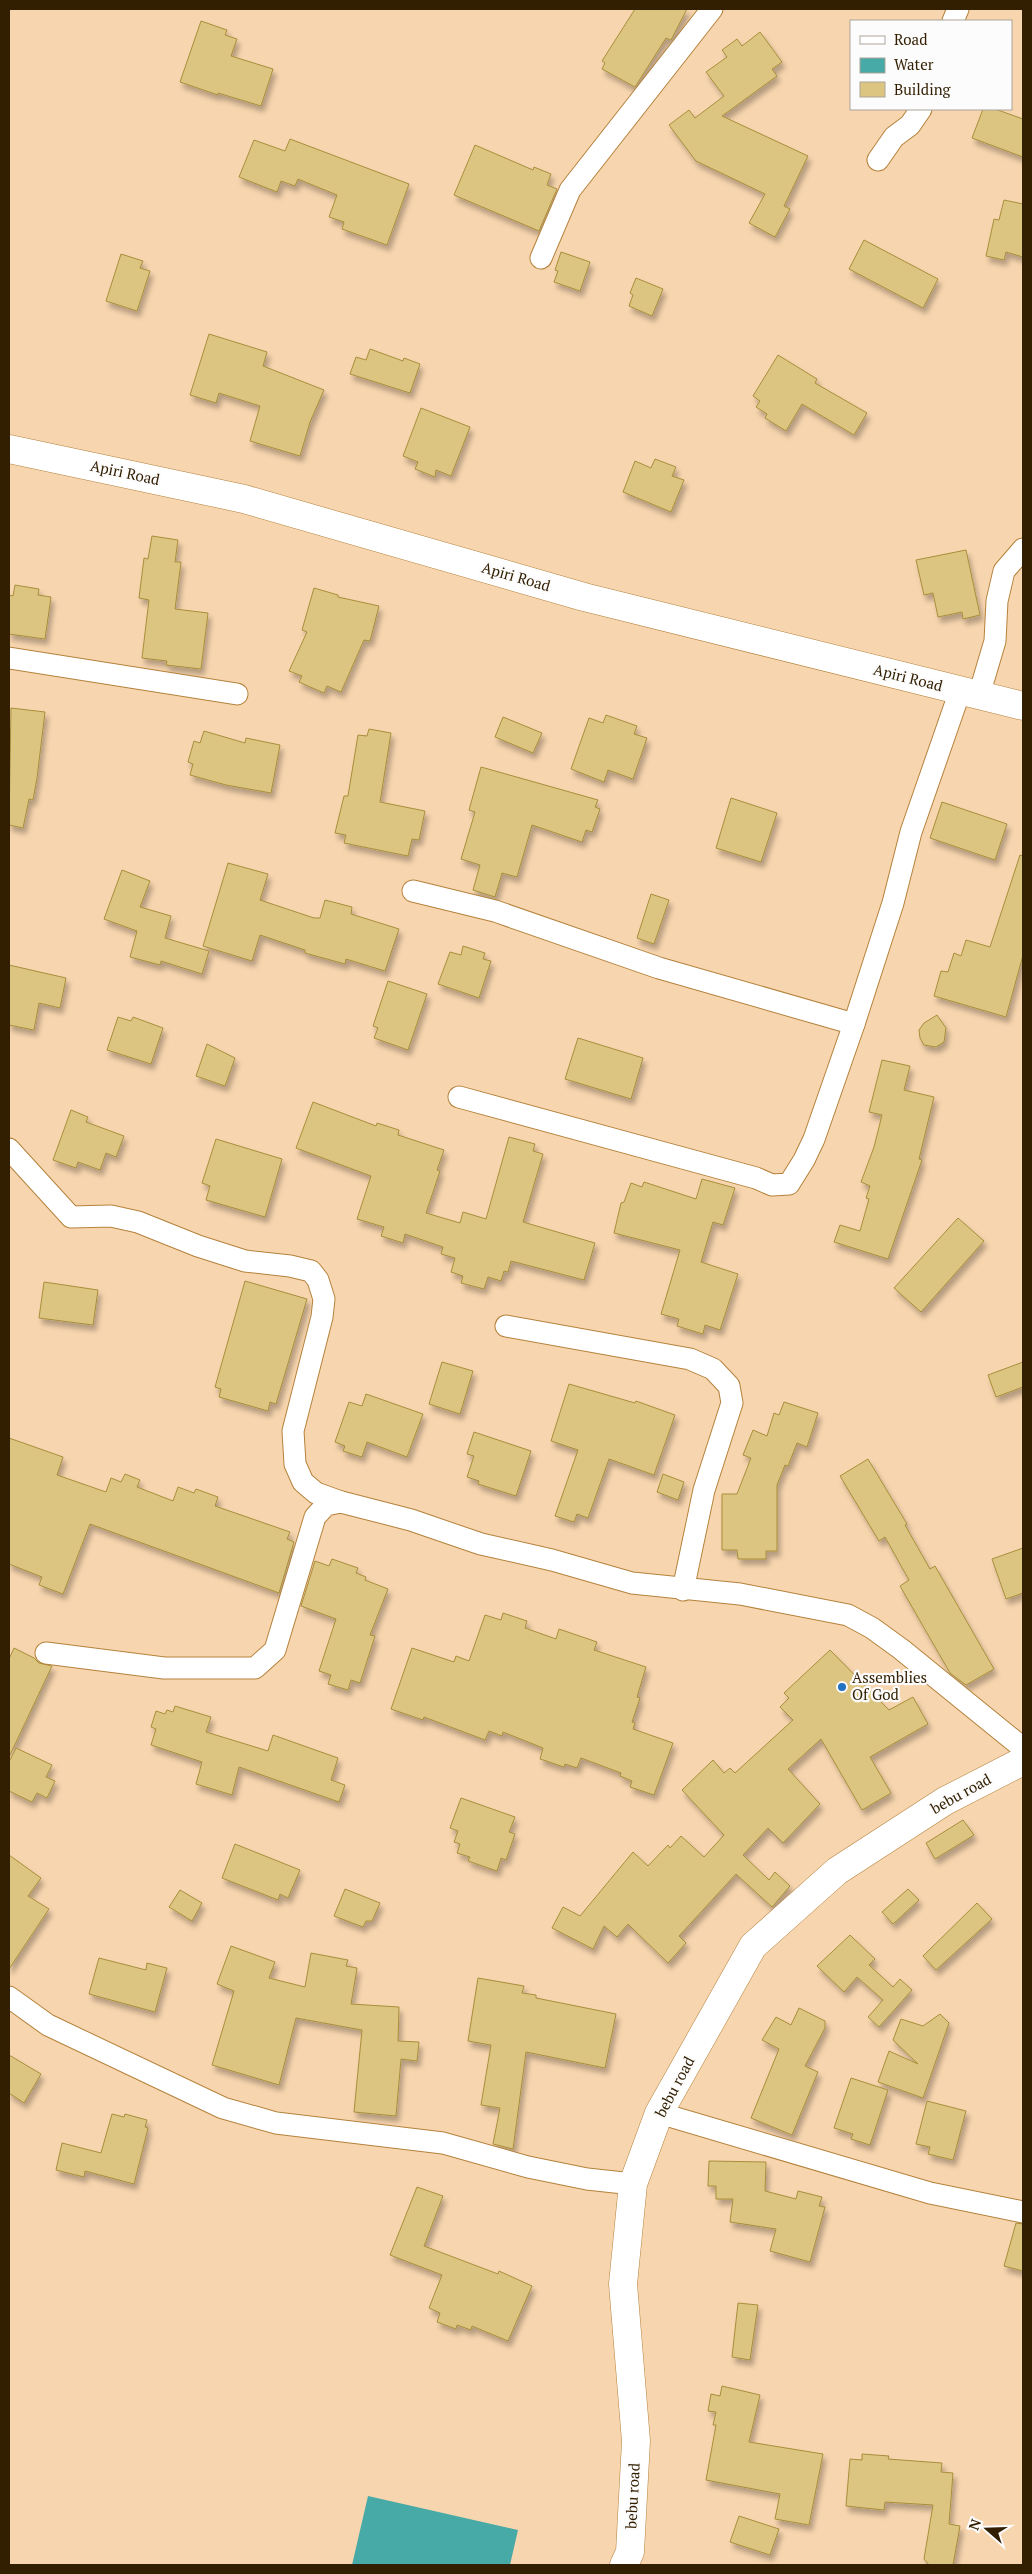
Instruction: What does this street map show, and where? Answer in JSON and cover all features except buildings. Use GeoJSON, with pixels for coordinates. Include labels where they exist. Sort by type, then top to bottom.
{"type":"FeatureCollection","features":[{"type":"Feature","properties":{"kind":"street"},"geometry":{"type":"LineString","coordinates":[[541,258],[570,190],[712,9]]}},
{"type":"Feature","properties":{"kind":"street"},"geometry":{"type":"LineString","coordinates":[[878,160],[894,136],[910,125],[920,110]]}},
{"type":"Feature","properties":{"kind":"street","name":"Apiri Road"},"geometry":{"type":"LineString","coordinates":[[9,448],[244,499],[584,597],[1023,706]]}},
{"type":"Feature","properties":{"kind":"street"},"geometry":{"type":"LineString","coordinates":[[459,1096],[756,1178],[772,1185],[789,1184],[814,1139],[854,1024],[894,903],[911,832],[969,693],[995,642],[997,601],[1004,570],[1023,549]]}},
{"type":"Feature","properties":{"kind":"street"},"geometry":{"type":"LineString","coordinates":[[9,658],[237,694]]}},
{"type":"Feature","properties":{"kind":"street"},"geometry":{"type":"LineString","coordinates":[[413,891],[495,911],[659,968],[854,1024]]}},
{"type":"Feature","properties":{"kind":"street"},"geometry":{"type":"LineString","coordinates":[[9,1149],[71,1217],[111,1216],[129,1220],[198,1246],[245,1260],[311,1271],[318,1280],[324,1299],[322,1317],[293,1431],[295,1464],[303,1482],[316,1493],[341,1502],[411,1520],[481,1544],[552,1560],[632,1583],[683,1590],[740,1594],[848,1615],[872,1628],[901,1650],[1023,1748]]}},
{"type":"Feature","properties":{"kind":"street"},"geometry":{"type":"LineString","coordinates":[[506,1326],[690,1360],[713,1369],[729,1386],[732,1403],[704,1490],[683,1590]]}},
{"type":"Feature","properties":{"kind":"street"},"geometry":{"type":"LineString","coordinates":[[46,1652],[164,1668],[255,1668],[275,1650],[315,1516],[326,1505],[341,1502]]}},
{"type":"Feature","properties":{"kind":"street","name":"bebu road"},"geometry":{"type":"LineString","coordinates":[[624,2565],[630,2552],[636,2441],[623,2284],[633,2184],[659,2113],[753,1946],[837,1871],[945,1801],[1023,1761]]}},
{"type":"Feature","properties":{"kind":"street"},"geometry":{"type":"LineString","coordinates":[[9,1997],[48,2025],[222,2108],[276,2123],[443,2143],[587,2179],[633,2184]]}},
{"type":"Feature","properties":{"kind":"street"},"geometry":{"type":"LineString","coordinates":[[659,2113],[930,2193],[1023,2212]]}},
{"type":"Feature","properties":{"kind":"water"},"geometry":{"type":"Polygon","coordinates":[[[368,2496],[518,2530],[510,2565],[352,2565],[368,2496]]]}},
{"type":"Feature","properties":{"kind":"place","name":"Assemblies Of God"},"geometry":{"type":"Point","coordinates":[842,1687]}}]}
